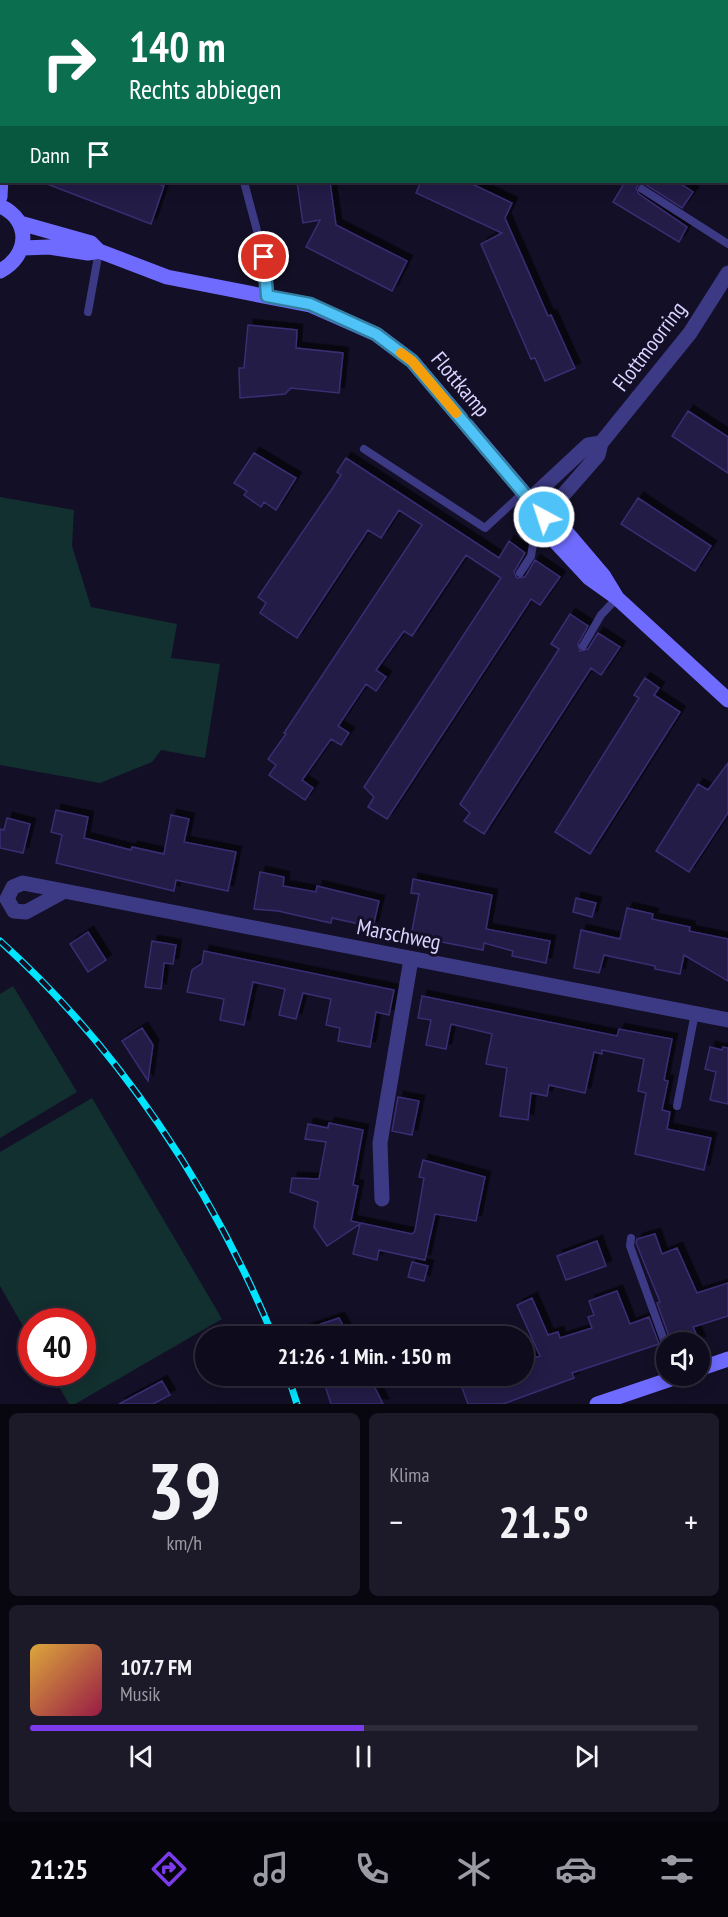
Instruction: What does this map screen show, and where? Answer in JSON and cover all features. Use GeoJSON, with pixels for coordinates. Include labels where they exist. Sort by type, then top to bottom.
{"type":"FeatureCollection","features":[{"type":"Feature","properties":{"kind":"street"},"geometry":{"type":"LineString","coordinates":[[0,198],[1,183]]}},
{"type":"Feature","properties":{"kind":"street","name":"Flottkamp"},"geometry":{"type":"LineString","coordinates":[[0,206],[11,212],[20,223],[91,243],[99,251],[166,277],[310,304],[376,334],[412,361],[548,521],[550,536],[589,578],[616,598],[728,700]]}},
{"type":"Feature","properties":{"kind":"street"},"geometry":{"type":"LineString","coordinates":[[0,271],[18,258],[23,248],[23,231],[20,223]]}},
{"type":"Feature","properties":{"kind":"street","name":"Flottkamp"},"geometry":{"type":"LineString","coordinates":[[23,248],[50,247],[88,253],[99,251]]}},
{"type":"Feature","properties":{"kind":"street","name":"Flottmoorring"},"geometry":{"type":"LineString","coordinates":[[548,521],[598,455],[602,443],[690,333],[728,273]]}},
{"type":"Feature","properties":{"kind":"street","name":"Flottmoorring"},"geometry":{"type":"LineString","coordinates":[[526,496],[588,445],[602,443]]}},
{"type":"Feature","properties":{"kind":"street","name":"Marschweg"},"geometry":{"type":"LineString","coordinates":[[61,893],[728,1020]]}},
{"type":"Feature","properties":{"kind":"street"},"geometry":{"type":"LineString","coordinates":[[382,1199],[380,1143],[411,959]]}},
{"type":"Feature","properties":{"kind":"street"},"geometry":{"type":"LineString","coordinates":[[710,1365],[728,1359]]}},
{"type":"Feature","properties":{"kind":"street"},"geometry":{"type":"LineString","coordinates":[[597,1404],[656,1384]]}},
{"type":"Feature","properties":{"kind":"lane"},"geometry":{"type":"LineString","coordinates":[[244,183],[264,257],[267,296]]}},
{"type":"Feature","properties":{"kind":"lane"},"geometry":{"type":"LineString","coordinates":[[642,189],[728,244]]}},
{"type":"Feature","properties":{"kind":"lane"},"geometry":{"type":"LineString","coordinates":[[88,312],[99,251]]}},
{"type":"Feature","properties":{"kind":"lane"},"geometry":{"type":"LineString","coordinates":[[364,449],[485,528],[526,496]]}},
{"type":"Feature","properties":{"kind":"lane"},"geometry":{"type":"LineString","coordinates":[[520,573],[531,556],[535,533],[548,521]]}},
{"type":"Feature","properties":{"kind":"lane"},"geometry":{"type":"LineString","coordinates":[[583,646],[601,615],[616,598]]}},
{"type":"Feature","properties":{"kind":"lane"},"geometry":{"type":"LineString","coordinates":[[677,1106],[695,1013]]}},
{"type":"Feature","properties":{"kind":"lane"},"geometry":{"type":"LineString","coordinates":[[631,1238],[630,1246],[661,1332]]}},
{"type":"Feature","properties":{"kind":"green space"},"geometry":{"type":"Polygon","coordinates":[[[0,497],[74,510],[72,546],[91,607],[177,624],[171,658],[220,664],[205,758],[161,750],[152,762],[100,783],[0,765],[0,497]]]}},
{"type":"Feature","properties":{"kind":"green space"},"geometry":{"type":"Polygon","coordinates":[[[13,986],[77,1092],[0,1138],[0,994],[13,986]]]}},
{"type":"Feature","properties":{"kind":"green space"},"geometry":{"type":"Polygon","coordinates":[[[92,1098],[222,1319],[210,1326],[195,1326],[195,1335],[75,1404],[69,1404],[59,1386],[96,1386],[96,1308],[18,1308],[18,1317],[0,1286],[0,1152],[92,1098]]]}},
{"type":"Feature","properties":{"kind":"building"},"geometry":{"type":"Polygon","coordinates":[[[45,183],[155,183],[164,186],[151,224],[45,183]]]}},
{"type":"Feature","properties":{"kind":"building"},"geometry":{"type":"Polygon","coordinates":[[[297,183],[330,183],[336,225],[407,261],[392,291],[306,247],[320,220],[303,223],[297,183]]]}},
{"type":"Feature","properties":{"kind":"building"},"geometry":{"type":"Polygon","coordinates":[[[421,183],[470,183],[512,203],[505,218],[548,316],[551,315],[575,368],[545,381],[535,358],[531,359],[481,244],[502,233],[416,193],[421,183]]]}},
{"type":"Feature","properties":{"kind":"building"},"geometry":{"type":"Polygon","coordinates":[[[624,183],[680,183],[693,192],[682,208],[645,184],[639,184],[636,188],[639,194],[687,227],[679,242],[613,202],[624,183]]]}},
{"type":"Feature","properties":{"kind":"building"},"geometry":{"type":"Polygon","coordinates":[[[248,325],[297,330],[296,348],[343,353],[339,393],[291,388],[285,394],[240,398],[239,368],[244,368],[248,325]]]}},
{"type":"Feature","properties":{"kind":"building"},"geometry":{"type":"Polygon","coordinates":[[[688,411],[728,437],[728,473],[672,436],[688,411]]]}},
{"type":"Feature","properties":{"kind":"building"},"geometry":{"type":"Polygon","coordinates":[[[254,453],[296,478],[276,510],[264,502],[261,507],[244,495],[247,491],[234,483],[254,453]]]}},
{"type":"Feature","properties":{"kind":"building"},"geometry":{"type":"Polygon","coordinates":[[[346,458],[499,558],[509,541],[525,553],[514,572],[517,578],[525,577],[535,560],[560,577],[540,605],[531,599],[387,819],[368,807],[374,797],[364,787],[501,578],[466,555],[412,636],[404,631],[376,670],[386,677],[376,691],[366,684],[338,726],[349,733],[341,745],[331,739],[302,780],[313,788],[305,800],[269,775],[276,765],[268,759],[422,525],[399,510],[381,538],[368,530],[297,638],[260,613],[266,603],[258,597],[341,475],[337,472],[346,458]]]}},
{"type":"Feature","properties":{"kind":"building"},"geometry":{"type":"Polygon","coordinates":[[[638,498],[711,546],[695,571],[621,524],[638,498]]]}},
{"type":"Feature","properties":{"kind":"building"},"geometry":{"type":"Polygon","coordinates":[[[570,614],[588,626],[578,644],[580,651],[588,649],[598,633],[620,647],[601,675],[591,668],[484,834],[464,821],[470,813],[460,804],[559,649],[551,644],[570,614]]]}},
{"type":"Feature","properties":{"kind":"building"},"geometry":{"type":"Polygon","coordinates":[[[645,678],[659,688],[654,695],[680,712],[590,854],[555,832],[639,698],[634,695],[645,678]]]}},
{"type":"Feature","properties":{"kind":"building"},"geometry":{"type":"Polygon","coordinates":[[[728,763],[728,813],[689,872],[656,851],[698,784],[708,790],[728,763]]]}},
{"type":"Feature","properties":{"kind":"building"},"geometry":{"type":"Polygon","coordinates":[[[56,810],[88,817],[84,838],[131,850],[132,847],[164,854],[171,815],[189,819],[184,842],[236,852],[228,891],[176,880],[174,891],[56,863],[62,835],[51,832],[56,810]]]}},
{"type":"Feature","properties":{"kind":"building"},"geometry":{"type":"Polygon","coordinates":[[[7,818],[30,824],[23,853],[0,848],[0,829],[4,830],[7,818]]]}},
{"type":"Feature","properties":{"kind":"building"},"geometry":{"type":"Polygon","coordinates":[[[260,872],[284,877],[283,886],[316,892],[317,886],[379,901],[373,927],[332,918],[331,923],[278,911],[254,909],[260,872]]]}},
{"type":"Feature","properties":{"kind":"building"},"geometry":{"type":"Polygon","coordinates":[[[413,879],[492,895],[486,929],[550,941],[546,963],[512,956],[513,951],[484,943],[483,950],[411,936],[419,894],[411,893],[413,879]]]}},
{"type":"Feature","properties":{"kind":"building"},"geometry":{"type":"Polygon","coordinates":[[[576,898],[596,903],[592,917],[573,912],[576,898]]]}},
{"type":"Feature","properties":{"kind":"building"},"geometry":{"type":"Polygon","coordinates":[[[627,908],[653,914],[652,919],[690,927],[689,931],[728,939],[728,981],[684,955],[680,974],[604,955],[599,973],[574,968],[581,930],[620,939],[627,908]]]}},
{"type":"Feature","properties":{"kind":"building"},"geometry":{"type":"Polygon","coordinates":[[[88,932],[106,960],[88,972],[70,944],[88,932]]]}},
{"type":"Feature","properties":{"kind":"building"},"geometry":{"type":"Polygon","coordinates":[[[152,941],[176,945],[173,964],[164,963],[161,989],[145,987],[152,941]]]}},
{"type":"Feature","properties":{"kind":"building"},"geometry":{"type":"Polygon","coordinates":[[[204,951],[394,990],[389,1015],[376,1012],[370,1047],[338,1041],[340,1028],[326,1025],[331,999],[303,993],[296,1019],[279,1015],[285,989],[253,982],[244,1025],[220,1020],[224,999],[187,992],[192,970],[202,963],[204,951]]]}},
{"type":"Feature","properties":{"kind":"building"},"geometry":{"type":"Polygon","coordinates":[[[422,996],[617,1036],[619,1029],[672,1039],[664,1080],[668,1081],[662,1110],[670,1112],[667,1129],[711,1138],[704,1170],[635,1154],[646,1093],[638,1091],[644,1059],[602,1050],[602,1054],[594,1052],[585,1093],[549,1085],[547,1096],[531,1093],[528,1120],[500,1116],[507,1068],[486,1064],[492,1034],[451,1024],[446,1049],[426,1045],[431,1020],[418,1018],[422,996]]]}},
{"type":"Feature","properties":{"kind":"building"},"geometry":{"type":"Polygon","coordinates":[[[142,1028],[153,1045],[148,1081],[122,1041],[142,1028]]]}},
{"type":"Feature","properties":{"kind":"building"},"geometry":{"type":"Polygon","coordinates":[[[710,1047],[722,1050],[723,1047],[728,1048],[728,1104],[710,1100],[716,1072],[705,1069],[710,1047]]]}},
{"type":"Feature","properties":{"kind":"building"},"geometry":{"type":"Polygon","coordinates":[[[398,1097],[419,1101],[412,1135],[392,1131],[398,1097]]]}},
{"type":"Feature","properties":{"kind":"building"},"geometry":{"type":"Polygon","coordinates":[[[329,1123],[363,1130],[353,1185],[358,1186],[351,1221],[412,1234],[415,1231],[424,1178],[419,1177],[423,1160],[485,1177],[476,1221],[435,1214],[425,1260],[379,1250],[377,1260],[353,1254],[360,1224],[327,1246],[314,1227],[318,1202],[290,1192],[292,1178],[319,1179],[326,1142],[305,1139],[308,1124],[328,1128],[329,1123]]]}},
{"type":"Feature","properties":{"kind":"building"},"geometry":{"type":"Polygon","coordinates":[[[655,1234],[662,1254],[677,1248],[697,1293],[728,1283],[728,1316],[693,1327],[695,1332],[667,1332],[657,1303],[660,1302],[636,1243],[637,1239],[655,1234]]]}},
{"type":"Feature","properties":{"kind":"building"},"geometry":{"type":"Polygon","coordinates":[[[597,1241],[606,1266],[566,1280],[557,1256],[597,1241]]]}},
{"type":"Feature","properties":{"kind":"building"},"geometry":{"type":"Polygon","coordinates":[[[412,1262],[428,1266],[424,1281],[408,1277],[412,1262]]]}},
{"type":"Feature","properties":{"kind":"building"},"geometry":{"type":"Polygon","coordinates":[[[617,1291],[630,1324],[649,1317],[656,1336],[656,1345],[572,1373],[574,1378],[503,1404],[468,1404],[461,1386],[534,1386],[534,1358],[540,1356],[534,1343],[534,1326],[526,1326],[517,1305],[532,1298],[548,1335],[558,1332],[560,1338],[592,1328],[588,1317],[594,1315],[589,1301],[617,1291]]]}},
{"type":"Feature","properties":{"kind":"building"},"geometry":{"type":"Polygon","coordinates":[[[339,1318],[343,1326],[316,1326],[339,1318]]]}},
{"type":"Feature","properties":{"kind":"building"},"geometry":{"type":"Polygon","coordinates":[[[162,1381],[170,1395],[153,1404],[119,1404],[162,1381]]]}},
{"type":"Feature","properties":{"kind":"building"},"geometry":{"type":"Polygon","coordinates":[[[325,1386],[374,1386],[383,1404],[331,1404],[325,1386]]]}},
{"type":"Feature","properties":{"kind":"railway"},"geometry":{"type":"LineString","coordinates":[[0,941],[84,1027],[123,1074],[158,1124],[221,1227],[249,1281],[269,1326]]}},
{"type":"Feature","properties":{"kind":"railway"},"geometry":{"type":"LineString","coordinates":[[291,1386],[297,1404]]}},
{"type":"Feature","properties":{"kind":"slow traffic"},"geometry":{"type":"LineString","coordinates":[[401,353],[412,361],[456,413]]}},
{"type":"Feature","properties":{"kind":"route"},"geometry":{"type":"LineString","coordinates":[[264,257],[267,296],[310,304],[376,334],[412,361],[544,517]]}}]}
